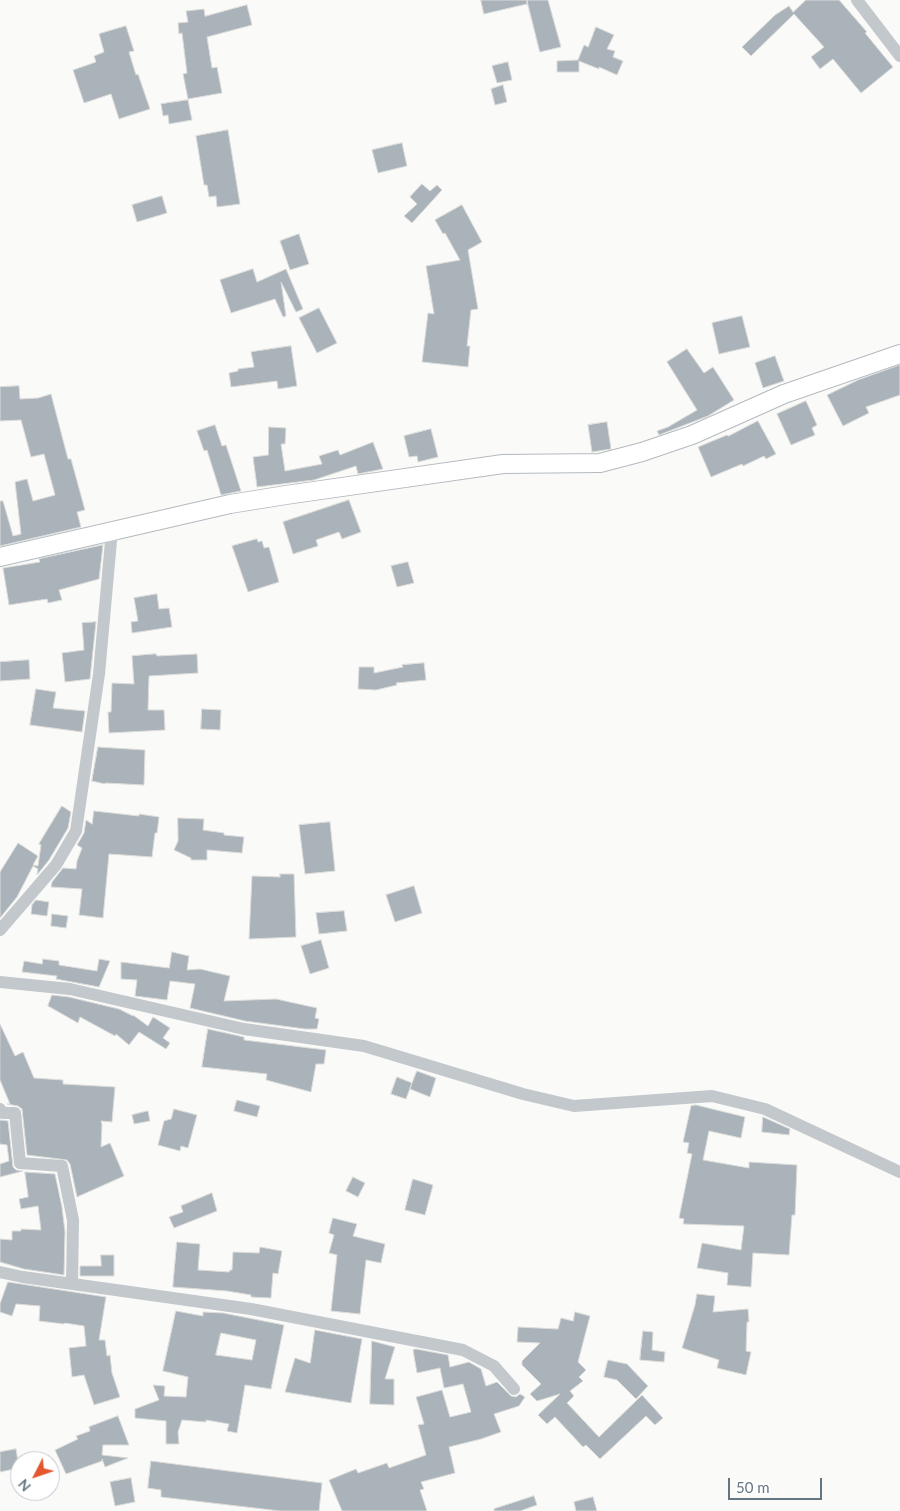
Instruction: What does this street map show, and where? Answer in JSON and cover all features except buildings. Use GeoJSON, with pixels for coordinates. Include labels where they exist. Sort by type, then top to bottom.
{"type":"FeatureCollection","features":[{"type":"Feature","properties":{"kind":"street"},"geometry":{"type":"LineString","coordinates":[[857,0],[900,56]]}},
{"type":"Feature","properties":{"kind":"street"},"geometry":{"type":"LineString","coordinates":[[0,557],[112,530],[239,503],[494,465],[600,463],[642,452],[692,435],[784,394],[900,354]]}},
{"type":"Feature","properties":{"kind":"street"},"geometry":{"type":"LineString","coordinates":[[0,930],[56,865],[76,831],[100,674],[112,530]]}},
{"type":"Feature","properties":{"kind":"street"},"geometry":{"type":"LineString","coordinates":[[0,982],[70,988],[244,1029],[364,1046],[523,1094],[574,1106],[712,1096],[764,1108],[900,1172]]}},
{"type":"Feature","properties":{"kind":"street"},"geometry":{"type":"LineString","coordinates":[[0,1109],[3,1113],[15,1113],[20,1164],[62,1166],[73,1220],[72,1284]]}},
{"type":"Feature","properties":{"kind":"street"},"geometry":{"type":"LineString","coordinates":[[0,1272],[23,1277],[251,1309],[464,1350],[494,1366],[514,1389]]}}]}
